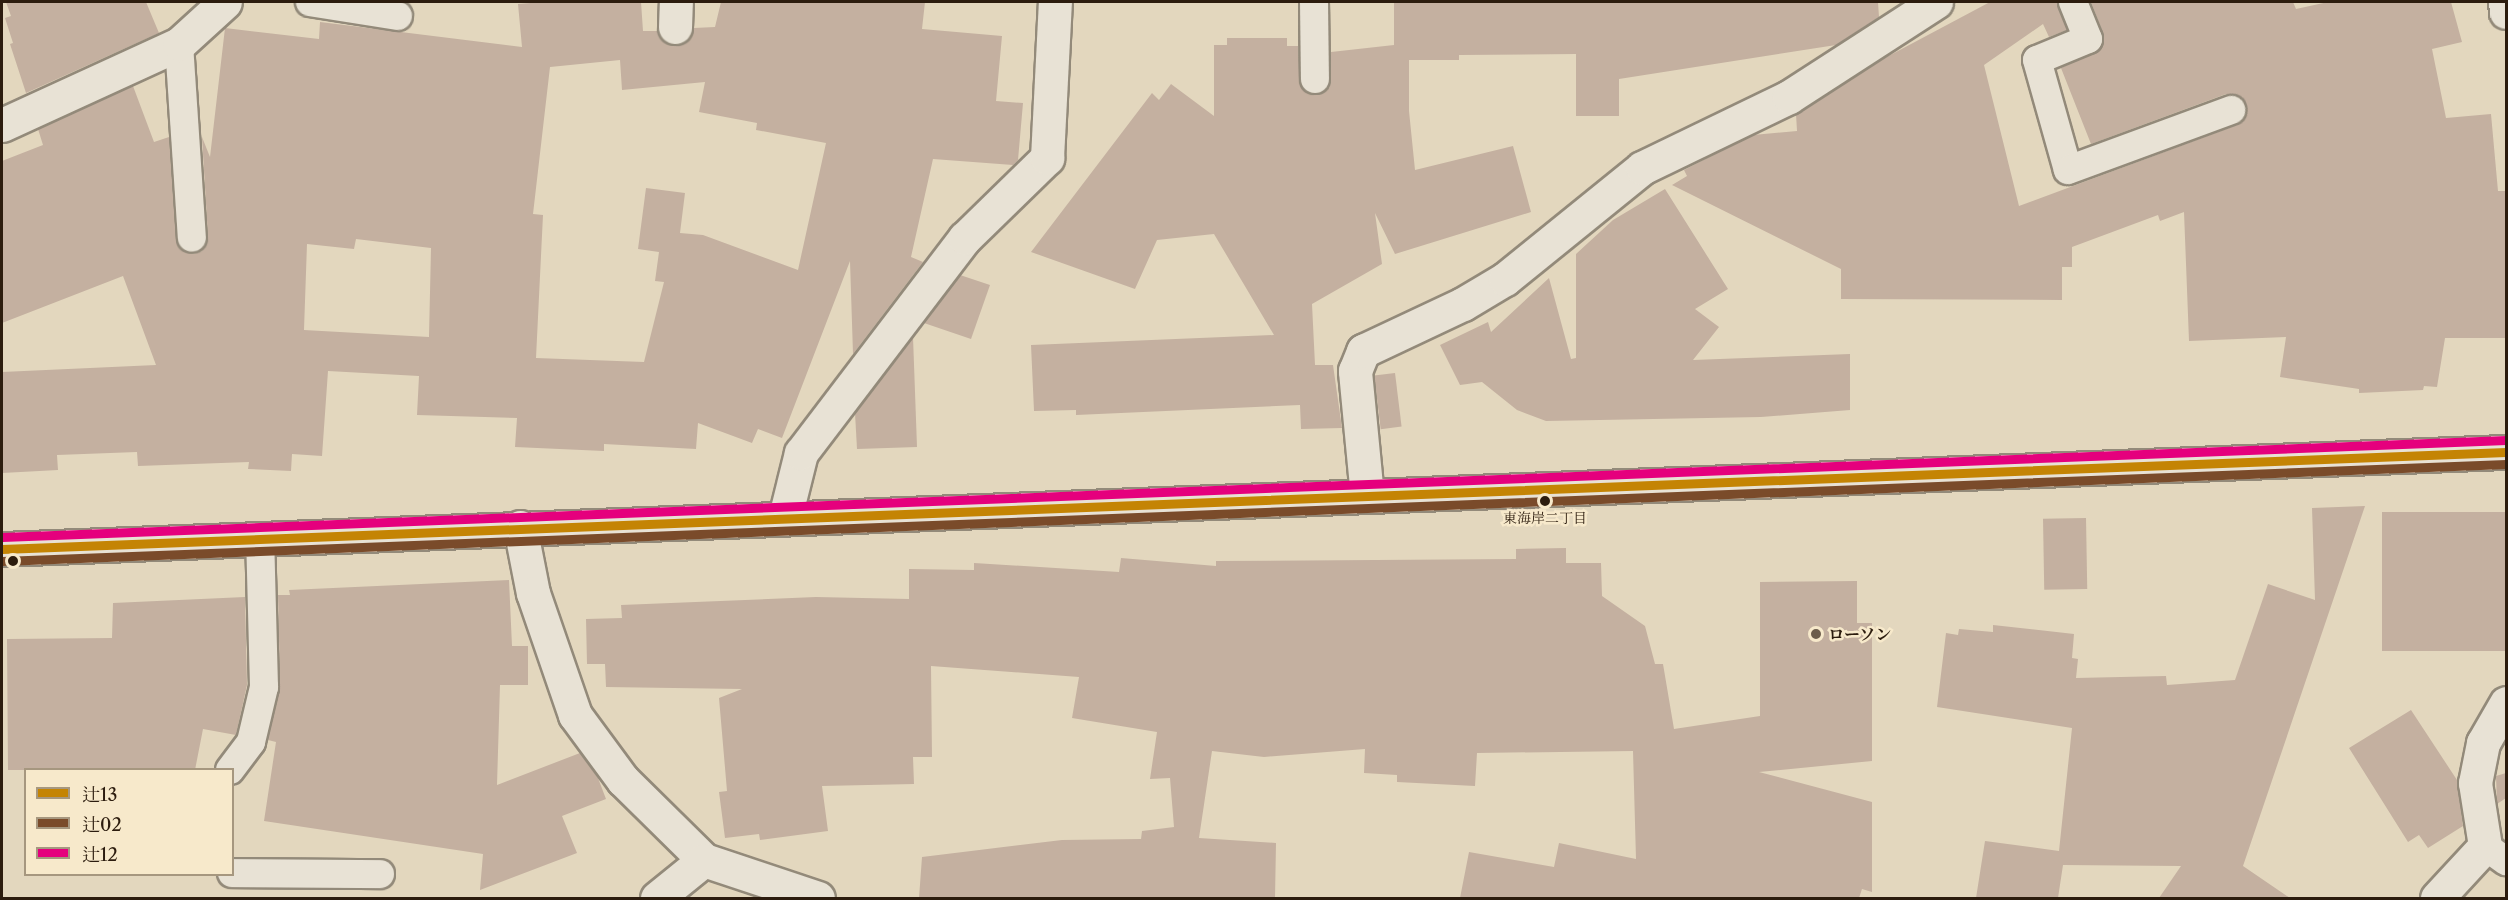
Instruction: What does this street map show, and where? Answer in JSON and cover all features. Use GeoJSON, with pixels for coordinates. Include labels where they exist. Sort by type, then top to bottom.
{"type":"FeatureCollection","features":[{"type":"Feature","properties":{"kind":"street"},"geometry":{"type":"LineString","coordinates":[[2,124],[179,44],[225,2]]}},
{"type":"Feature","properties":{"kind":"street"},"geometry":{"type":"LineString","coordinates":[[785,516],[801,453],[965,238],[1047,158],[1055,2]]}},
{"type":"Feature","properties":{"kind":"street"},"geometry":{"type":"LineString","coordinates":[[1367,496],[1355,371],[1364,351],[1463,304],[1505,279],[1642,168],[1789,97],[1936,2]]}},
{"type":"Feature","properties":{"kind":"street"},"geometry":{"type":"LineString","coordinates":[[2505,2],[2506,12]]}},
{"type":"Feature","properties":{"kind":"street"},"geometry":{"type":"LineString","coordinates":[[2,549],[785,516],[2506,452]]}},
{"type":"Feature","properties":{"kind":"street"},"geometry":{"type":"LineString","coordinates":[[520,527],[533,593],[575,716],[623,780],[704,860],[818,898]]}},
{"type":"Feature","properties":{"kind":"street"},"geometry":{"type":"LineString","coordinates":[[2437,898],[2496,854],[2475,783],[2483,743],[2506,703]]}},
{"type":"Feature","properties":{"kind":"street"},"geometry":{"type":"LineString","coordinates":[[657,898],[704,860]]}},
{"type":"Feature","properties":{"kind":"lane"},"geometry":{"type":"LineString","coordinates":[[310,2],[398,16]]}},
{"type":"Feature","properties":{"kind":"lane"},"geometry":{"type":"LineString","coordinates":[[1314,2],[1315,79]]}},
{"type":"Feature","properties":{"kind":"lane"},"geometry":{"type":"LineString","coordinates":[[2073,2],[2088,39],[2037,60],[2068,170],[2231,110]]}},
{"type":"Feature","properties":{"kind":"lane"},"geometry":{"type":"LineString","coordinates":[[179,44],[192,238]]}},
{"type":"Feature","properties":{"kind":"lane"},"geometry":{"type":"LineString","coordinates":[[232,768],[251,742],[264,687],[260,539]]}},
{"type":"Feature","properties":{"kind":"lane"},"geometry":{"type":"LineString","coordinates":[[234,873],[380,874]]}},
{"type":"Feature","properties":{"kind":"building"},"geometry":{"type":"Polygon","coordinates":[[[6,2],[146,2],[159,33],[26,93],[10,44],[13,43],[5,18],[11,16],[6,2]]]}},
{"type":"Feature","properties":{"kind":"building"},"geometry":{"type":"Polygon","coordinates":[[[641,2],[643,31],[657,31],[665,42],[675,46],[684,43],[694,28],[715,27],[721,2],[925,2],[922,29],[1002,36],[996,101],[1023,103],[1018,160],[1013,165],[933,159],[911,257],[923,262],[853,354],[850,261],[782,438],[758,429],[752,443],[698,423],[696,449],[604,444],[604,451],[515,447],[517,418],[417,415],[419,376],[328,371],[322,456],[292,454],[291,471],[248,469],[249,462],[138,466],[137,452],[57,455],[58,470],[2,473],[2,372],[156,365],[123,276],[2,323],[2,161],[43,145],[38,129],[133,86],[154,142],[169,137],[176,240],[184,252],[194,254],[202,251],[208,237],[202,137],[210,157],[225,28],[319,39],[320,22],[522,47],[518,4],[641,2]],[[620,60],[550,67],[533,214],[543,215],[536,358],[644,362],[664,282],[655,281],[659,252],[638,249],[646,188],[685,193],[680,233],[703,235],[798,270],[826,143],[756,130],[757,123],[699,112],[705,82],[622,90],[620,60]],[[356,239],[354,249],[307,244],[304,330],[429,337],[431,248],[356,239]]]}},
{"type":"Feature","properties":{"kind":"building"},"geometry":{"type":"Polygon","coordinates":[[[1394,2],[1878,2],[1879,17],[1836,45],[1619,79],[1619,116],[1576,116],[1576,54],[1459,55],[1459,60],[1409,60],[1409,111],[1415,170],[1513,146],[1531,212],[1395,254],[1375,213],[1382,264],[1312,304],[1315,365],[1333,365],[1342,428],[1301,429],[1300,405],[1076,415],[1076,410],[1034,411],[1031,345],[1274,335],[1214,234],[1157,240],[1135,289],[1031,252],[1152,93],[1159,100],[1171,84],[1214,116],[1214,45],[1227,45],[1227,38],[1287,38],[1287,46],[1298,46],[1301,87],[1316,95],[1330,87],[1331,52],[1394,45],[1394,2]]]}},
{"type":"Feature","properties":{"kind":"building"},"geometry":{"type":"Polygon","coordinates":[[[1990,2],[2057,2],[2067,30],[2049,37],[2043,24],[1984,65],[2019,206],[2237,125],[2247,113],[2242,98],[2226,94],[2091,144],[2061,68],[2101,49],[2103,33],[2091,2],[2293,2],[2296,9],[2328,2],[2451,2],[2462,42],[2432,49],[2446,118],[2491,114],[2498,191],[2506,191],[2506,338],[2445,338],[2437,387],[2424,386],[2423,390],[2359,393],[2359,389],[2280,377],[2286,337],[2189,341],[2184,212],[2160,221],[2158,215],[2072,247],[2072,267],[2062,267],[2062,300],[1841,299],[1841,269],[1672,185],[1687,176],[1684,170],[1753,135],[1797,131],[1796,114],[1881,60],[1990,2]]]}},
{"type":"Feature","properties":{"kind":"building"},"geometry":{"type":"Polygon","coordinates":[[[1665,189],[1728,289],[1695,309],[1719,327],[1693,360],[1850,354],[1850,410],[1761,417],[1546,421],[1517,410],[1482,382],[1460,385],[1440,345],[1488,322],[1491,332],[1549,278],[1571,359],[1576,358],[1576,254],[1613,220],[1665,189]]]}},
{"type":"Feature","properties":{"kind":"building"},"geometry":{"type":"Polygon","coordinates":[[[960,275],[990,285],[971,339],[924,323],[960,275]]]}},
{"type":"Feature","properties":{"kind":"building"},"geometry":{"type":"Polygon","coordinates":[[[913,337],[917,447],[857,449],[855,413],[913,337]]]}},
{"type":"Feature","properties":{"kind":"building"},"geometry":{"type":"Polygon","coordinates":[[[1395,373],[1402,427],[1381,429],[1374,376],[1395,373]]]}},
{"type":"Feature","properties":{"kind":"building"},"geometry":{"type":"Polygon","coordinates":[[[2365,506],[2243,866],[2290,898],[2159,898],[2181,866],[2063,865],[2058,898],[1976,898],[1985,841],[2059,851],[2072,728],[1937,707],[1946,633],[1958,635],[1959,629],[1993,632],[1993,625],[2074,634],[2072,658],[2078,659],[2076,678],[2166,676],[2167,685],[2235,680],[2268,584],[2315,600],[2312,508],[2365,506]]]}},
{"type":"Feature","properties":{"kind":"building"},"geometry":{"type":"Polygon","coordinates":[[[2382,512],[2506,512],[2506,651],[2382,651],[2382,512]]]}},
{"type":"Feature","properties":{"kind":"building"},"geometry":{"type":"Polygon","coordinates":[[[2086,518],[2087,589],[2044,590],[2043,519],[2086,518]]]}},
{"type":"Feature","properties":{"kind":"building"},"geometry":{"type":"Polygon","coordinates":[[[1566,548],[1566,563],[1601,563],[1602,596],[1645,626],[1655,664],[1663,664],[1674,729],[1760,716],[1760,582],[1857,581],[1857,623],[1872,623],[1872,761],[1759,772],[1872,802],[1872,892],[1862,889],[1859,898],[1460,898],[1469,852],[1554,867],[1559,843],[1636,859],[1633,751],[1477,753],[1475,786],[1397,782],[1397,775],[1364,773],[1365,749],[1264,757],[1212,751],[1199,838],[1276,843],[1275,898],[919,898],[922,857],[1062,840],[1141,839],[1142,831],[1174,827],[1170,778],[1150,779],[1157,732],[1072,718],[1079,677],[931,666],[932,757],[913,757],[914,784],[822,786],[828,831],[760,840],[759,834],[725,838],[719,792],[727,791],[719,698],[742,689],[606,687],[605,664],[587,664],[586,619],[622,618],[621,605],[816,597],[909,599],[909,569],[974,570],[974,563],[1119,572],[1121,558],[1216,566],[1216,561],[1516,559],[1516,549],[1566,548]]]}},
{"type":"Feature","properties":{"kind":"building"},"geometry":{"type":"Polygon","coordinates":[[[509,580],[512,646],[528,646],[528,685],[500,685],[497,785],[580,753],[598,778],[606,799],[562,816],[577,853],[480,890],[483,854],[264,821],[276,742],[268,740],[280,687],[278,595],[290,595],[289,590],[509,580]]]}},
{"type":"Feature","properties":{"kind":"building"},"geometry":{"type":"Polygon","coordinates":[[[245,597],[247,685],[236,735],[203,729],[195,768],[24,768],[24,770],[8,770],[7,639],[112,638],[113,603],[245,597]]]}},
{"type":"Feature","properties":{"kind":"building"},"geometry":{"type":"Polygon","coordinates":[[[2411,710],[2457,780],[2463,826],[2428,848],[2419,835],[2408,842],[2349,748],[2411,710]]]}},
{"type":"Feature","properties":{"kind":"building"},"geometry":{"type":"Polygon","coordinates":[[[2506,773],[2506,798],[2497,804],[2496,776],[2506,773]]]}},
{"type":"Feature","properties":{"kind":"transit line","name":"辻12"},"geometry":{"type":"LineString","coordinates":[[2,537],[2506,440]]}},
{"type":"Feature","properties":{"kind":"transit line","name":"辻13"},"geometry":{"type":"LineString","coordinates":[[2,549],[2506,452]]}},
{"type":"Feature","properties":{"kind":"transit line","name":"辻02"},"geometry":{"type":"LineString","coordinates":[[2,561],[2506,464]]}},
{"type":"Feature","properties":{"kind":"place","name":"東海岸二丁目"},"geometry":{"type":"Point","coordinates":[1545,501]}},
{"type":"Feature","properties":{"kind":"place","name":"ローソン"},"geometry":{"type":"Point","coordinates":[1816,634]}}]}
